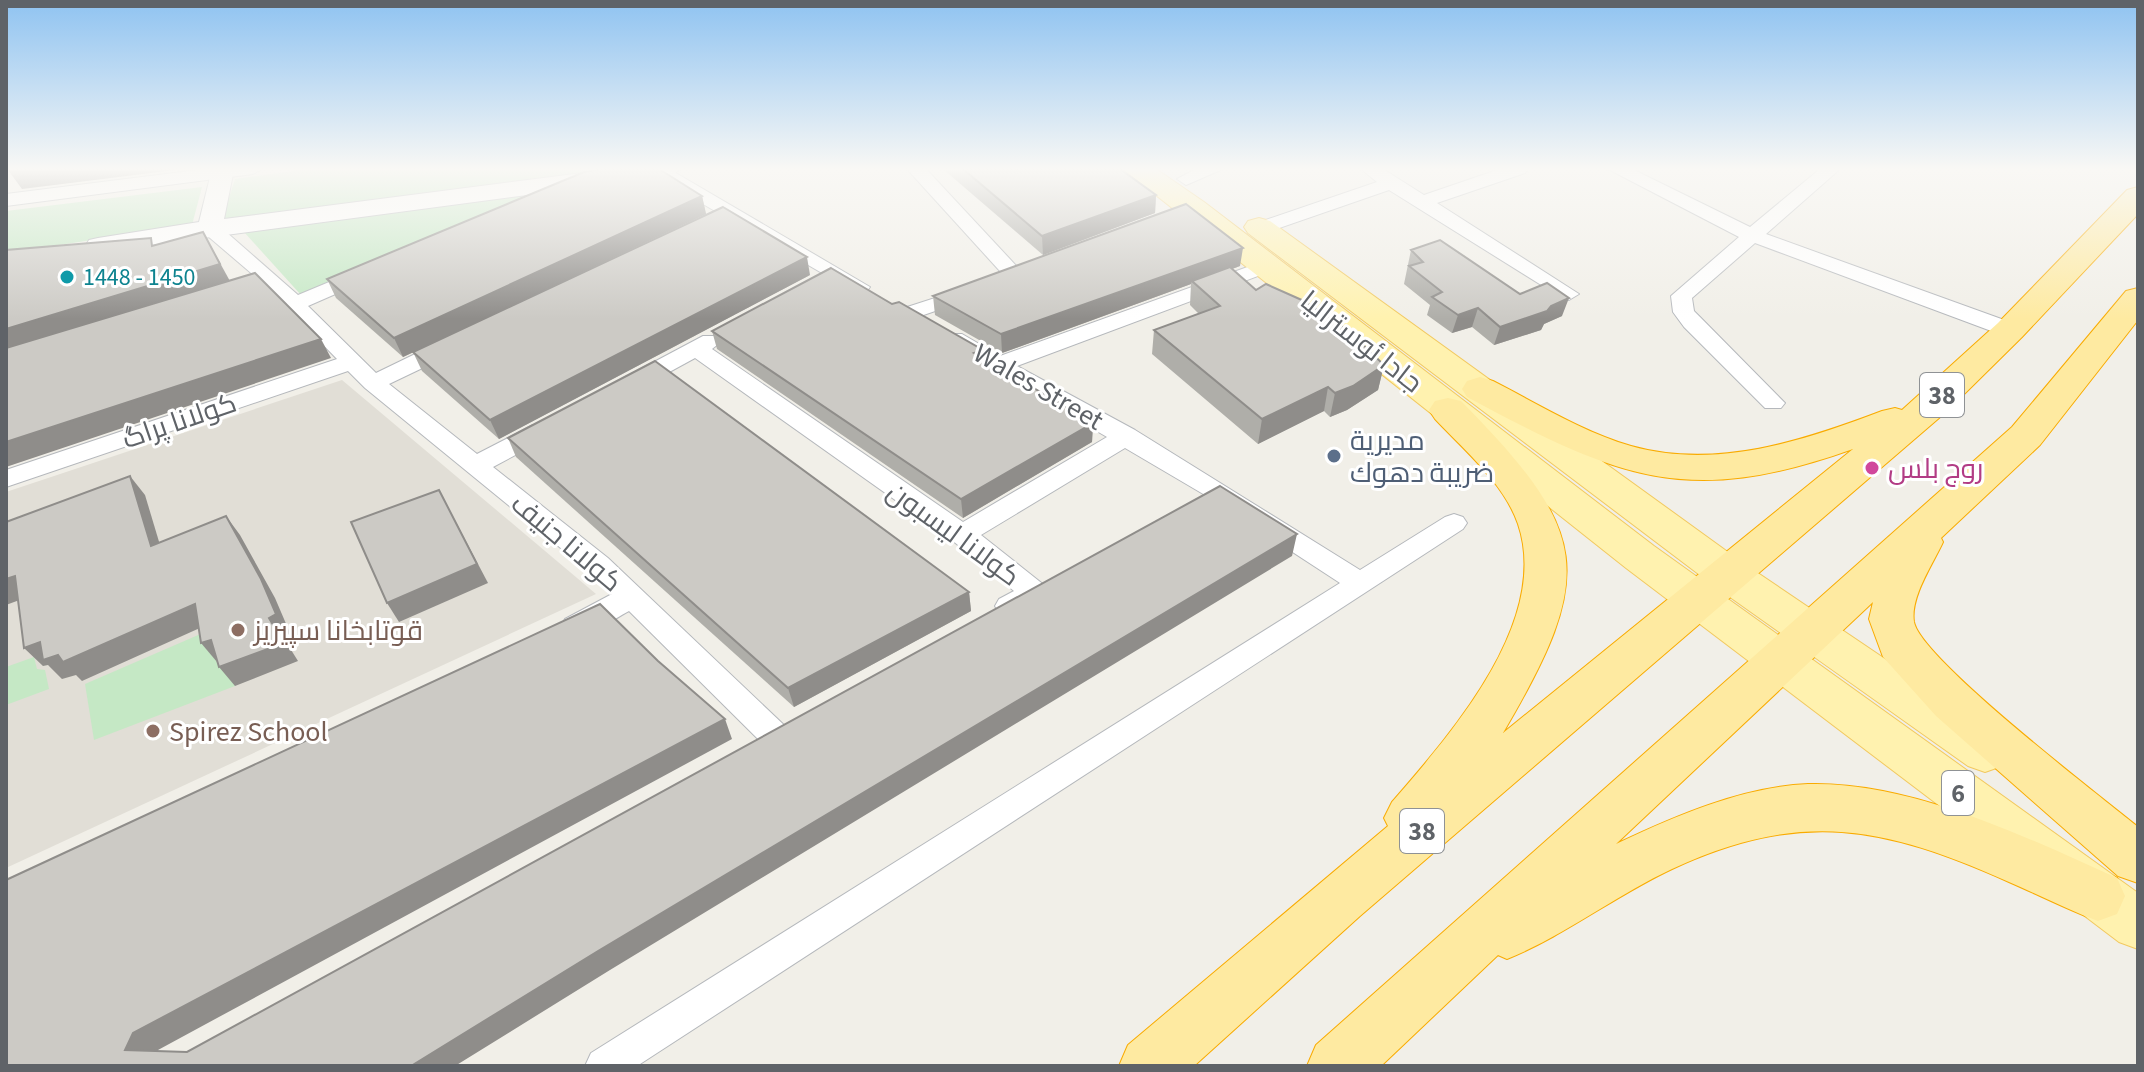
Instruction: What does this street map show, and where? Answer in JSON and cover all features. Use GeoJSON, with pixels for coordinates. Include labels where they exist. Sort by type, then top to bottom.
{"type":"FeatureCollection","features":[{"type":"Feature","properties":{"kind":"highway","name":"38"},"geometry":{"type":"LineString","coordinates":[[1149,1066],[1341,898],[1933,404],[2010,330],[2116,219]]}},
{"type":"Feature","properties":{"kind":"highway"},"geometry":{"type":"LineString","coordinates":[[1337,1066],[1424,983],[2026,436],[2138,298]]}},
{"type":"Feature","properties":{"kind":"highway"},"geometry":{"type":"LineString","coordinates":[[1464,399],[1615,454],[1664,467],[1701,468],[1749,464],[1796,454],[1841,441],[1933,404]]}},
{"type":"Feature","properties":{"kind":"highway"},"geometry":{"type":"LineString","coordinates":[[1341,898],[1421,806],[1481,726],[1540,619],[1549,561],[1540,526],[1464,399]]}},
{"type":"Feature","properties":{"kind":"highway"},"geometry":{"type":"LineString","coordinates":[[1938,517],[1911,559],[1899,588],[1891,619],[1899,644],[1953,702],[2137,859]]}},
{"type":"Feature","properties":{"kind":"highway"},"geometry":{"type":"LineString","coordinates":[[1424,983],[1555,903],[1645,858],[1713,828],[1760,814],[1809,807],[1916,824],[1986,848],[2118,910]]}},
{"type":"Feature","properties":{"kind":"main road","name":"جادا ئوسترالیا"},"geometry":{"type":"LineString","coordinates":[[1218,219],[1267,266],[1464,399]]}},
{"type":"Feature","properties":{"kind":"main road","name":"جادا ئوسترالیا"},"geometry":{"type":"LineString","coordinates":[[1244,219],[1261,228],[1464,399],[1795,646]]}},
{"type":"Feature","properties":{"kind":"main road","name":"6"},"geometry":{"type":"LineString","coordinates":[[1795,646],[2137,859]]}},
{"type":"Feature","properties":{"kind":"main road","name":"6"},"geometry":{"type":"LineString","coordinates":[[1795,646],[2118,910]]}},
{"type":"Feature","properties":{"kind":"street"},"geometry":{"type":"LineString","coordinates":[[210,228],[212,219]]}},
{"type":"Feature","properties":{"kind":"street"},"geometry":{"type":"LineString","coordinates":[[78,248],[283,219]]}},
{"type":"Feature","properties":{"kind":"street"},"geometry":{"type":"LineString","coordinates":[[702,226],[716,219]]}},
{"type":"Feature","properties":{"kind":"street","name":"Wales Street"},"geometry":{"type":"LineString","coordinates":[[743,219],[1127,436],[962,534]]}},
{"type":"Feature","properties":{"kind":"street"},"geometry":{"type":"LineString","coordinates":[[909,314],[1022,273],[967,219]]}},
{"type":"Feature","properties":{"kind":"street"},"geometry":{"type":"LineString","coordinates":[[1261,228],[1287,219]]}},
{"type":"Feature","properties":{"kind":"street"},"geometry":{"type":"LineString","coordinates":[[1449,219],[1569,294]]}},
{"type":"Feature","properties":{"kind":"street"},"geometry":{"type":"LineString","coordinates":[[1719,219],[1753,236],[2010,330]]}},
{"type":"Feature","properties":{"kind":"street"},"geometry":{"type":"LineString","coordinates":[[1771,219],[1681,296],[1684,312],[1692,322],[1773,403]]}},
{"type":"Feature","properties":{"kind":"street","name":"كولانا جنيف"},"geometry":{"type":"LineString","coordinates":[[210,228],[271,280],[373,383],[599,565],[632,596],[543,643]]}},
{"type":"Feature","properties":{"kind":"street"},"geometry":{"type":"LineString","coordinates":[[1001,364],[1267,266]]}},
{"type":"Feature","properties":{"kind":"street"},"geometry":{"type":"LineString","coordinates":[[294,304],[379,268]]}},
{"type":"Feature","properties":{"kind":"street"},"geometry":{"type":"LineString","coordinates":[[809,288],[837,273]]}},
{"type":"Feature","properties":{"kind":"street"},"geometry":{"type":"LineString","coordinates":[[241,289],[271,280]]}},
{"type":"Feature","properties":{"kind":"street"},"geometry":{"type":"LineString","coordinates":[[614,392],[725,333]]}},
{"type":"Feature","properties":{"kind":"street"},"geometry":{"type":"LineString","coordinates":[[373,383],[473,335]]}},
{"type":"Feature","properties":{"kind":"street","name":"كولانا ليسبون"},"geometry":{"type":"LineString","coordinates":[[697,349],[962,534],[1034,592],[982,620]]}},
{"type":"Feature","properties":{"kind":"street","name":"كولانا پراگ"},"geometry":{"type":"LineString","coordinates":[[6,479],[352,362]]}},
{"type":"Feature","properties":{"kind":"street"},"geometry":{"type":"LineString","coordinates":[[476,465],[559,421]]}},
{"type":"Feature","properties":{"kind":"street"},"geometry":{"type":"LineString","coordinates":[[1127,436],[1361,583]]}},
{"type":"Feature","properties":{"kind":"street"},"geometry":{"type":"LineString","coordinates":[[1192,506],[1219,492]]}},
{"type":"Feature","properties":{"kind":"street"},"geometry":{"type":"LineString","coordinates":[[604,1066],[1454,523]]}},
{"type":"Feature","properties":{"kind":"street"},"geometry":{"type":"LineString","coordinates":[[1034,592],[1061,578]]}},
{"type":"Feature","properties":{"kind":"street"},"geometry":{"type":"LineString","coordinates":[[632,596],[787,728],[747,750]]}},
{"type":"Feature","properties":{"kind":"shaded area","name":"Spirez School"},"geometry":{"type":"Polygon","coordinates":[[[342,380],[596,594],[6,868],[6,492],[342,380]]]}},
{"type":"Feature","properties":{"kind":"green space"},"geometry":{"type":"Polygon","coordinates":[[[6,219],[194,219],[192,225],[6,253],[6,219]]]}},
{"type":"Feature","properties":{"kind":"green space"},"geometry":{"type":"Polygon","coordinates":[[[341,219],[477,219],[301,295],[244,232],[341,219]]]}},
{"type":"Feature","properties":{"kind":"green space"},"geometry":{"type":"Polygon","coordinates":[[[219,626],[235,686],[94,740],[85,684],[219,626]]]}},
{"type":"Feature","properties":{"kind":"green space"},"geometry":{"type":"Polygon","coordinates":[[[34,657],[37,669],[45,670],[49,689],[6,705],[6,667],[34,657]]]}},
{"type":"Feature","properties":{"kind":"building"},"geometry":{"type":"Polygon","coordinates":[[[471,219],[652,219],[394,338],[327,279],[471,219]]]}},
{"type":"Feature","properties":{"kind":"building"},"geometry":{"type":"Polygon","coordinates":[[[697,219],[743,219],[807,257],[490,420],[413,352],[697,219]]]}},
{"type":"Feature","properties":{"kind":"building"},"geometry":{"type":"Polygon","coordinates":[[[1022,219],[1089,219],[1042,236],[1022,219]]]}},
{"type":"Feature","properties":{"kind":"building"},"geometry":{"type":"Polygon","coordinates":[[[1145,219],[1205,219],[1243,248],[1001,334],[933,296],[1145,219]]]}},
{"type":"Feature","properties":{"kind":"building"},"geometry":{"type":"Polygon","coordinates":[[[203,232],[220,264],[6,329],[6,250],[151,238],[152,246],[203,232]]]}},
{"type":"Feature","properties":{"kind":"building"},"geometry":{"type":"Polygon","coordinates":[[[1440,240],[1520,294],[1547,283],[1569,298],[1547,311],[1500,327],[1478,308],[1458,315],[1432,297],[1442,292],[1409,266],[1423,262],[1411,250],[1440,240]]]}},
{"type":"Feature","properties":{"kind":"building"},"geometry":{"type":"Polygon","coordinates":[[[1230,267],[1256,290],[1266,284],[1304,301],[1348,330],[1384,365],[1353,386],[1335,393],[1328,387],[1262,419],[1154,330],[1220,306],[1192,281],[1230,267]]]}},
{"type":"Feature","properties":{"kind":"building"},"geometry":{"type":"Polygon","coordinates":[[[831,268],[892,304],[899,302],[983,350],[974,353],[1093,423],[961,499],[712,331],[831,268]]]}},
{"type":"Feature","properties":{"kind":"building"},"geometry":{"type":"Polygon","coordinates":[[[255,273],[321,339],[6,442],[6,348],[255,273]]]}},
{"type":"Feature","properties":{"kind":"building"},"geometry":{"type":"Polygon","coordinates":[[[655,361],[969,592],[788,688],[508,438],[655,361]]]}},
{"type":"Feature","properties":{"kind":"building"},"geometry":{"type":"Polygon","coordinates":[[[130,476],[151,546],[226,516],[261,579],[276,614],[269,618],[284,643],[219,667],[211,640],[201,643],[195,604],[63,662],[58,655],[43,660],[40,642],[24,648],[15,576],[6,579],[6,522],[130,476]]]}},
{"type":"Feature","properties":{"kind":"building"},"geometry":{"type":"Polygon","coordinates":[[[1220,486],[1297,534],[411,1066],[6,1066],[6,880],[600,604],[658,661],[725,719],[133,1033],[125,1050],[187,1052],[1220,486]]]}},
{"type":"Feature","properties":{"kind":"building"},"geometry":{"type":"Polygon","coordinates":[[[439,490],[477,564],[387,603],[351,522],[439,490]]]}},
{"type":"Feature","properties":{"kind":"place","name":"1448 - 1450"},"geometry":{"type":"Point","coordinates":[67,277]}},
{"type":"Feature","properties":{"kind":"place","name":"مديرية ضريبة دهوك"},"geometry":{"type":"Point","coordinates":[1334,456]}},
{"type":"Feature","properties":{"kind":"place","name":"روج بلس"},"geometry":{"type":"Point","coordinates":[1872,468]}},
{"type":"Feature","properties":{"kind":"place","name":"قوتابخانا سپيريز"},"geometry":{"type":"Point","coordinates":[238,630]}},
{"type":"Feature","properties":{"kind":"place","name":"Spirez School"},"geometry":{"type":"Point","coordinates":[153,731]}}]}
